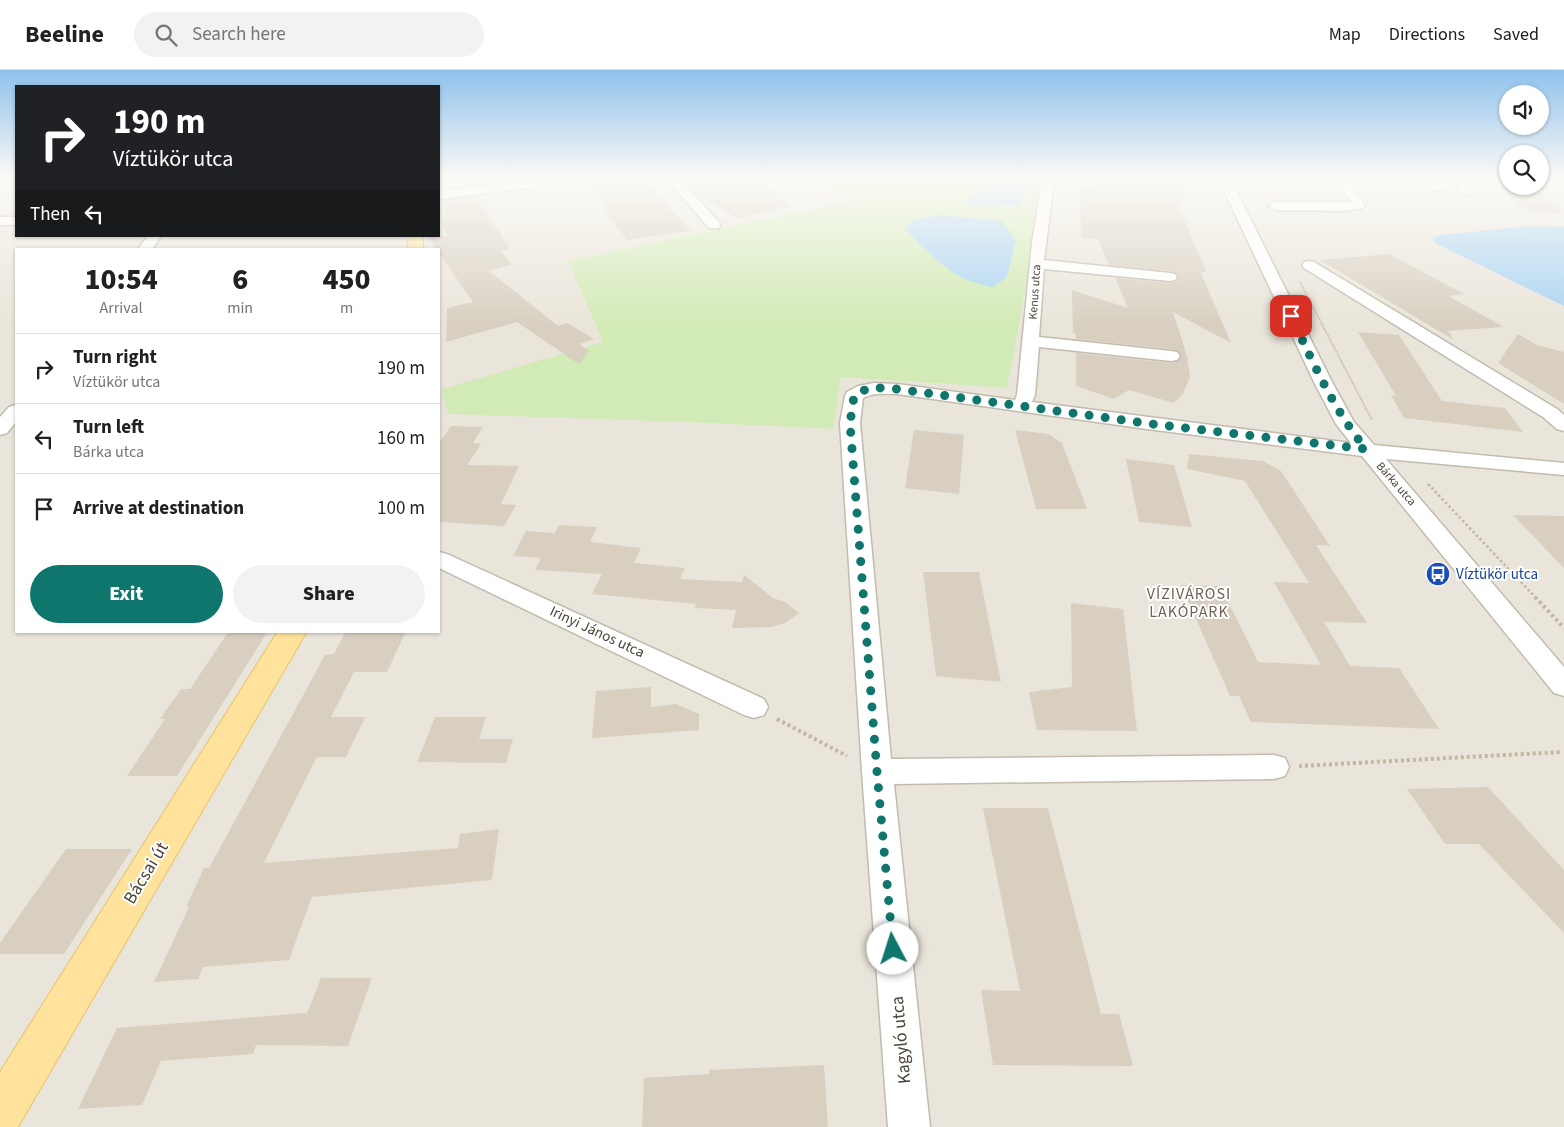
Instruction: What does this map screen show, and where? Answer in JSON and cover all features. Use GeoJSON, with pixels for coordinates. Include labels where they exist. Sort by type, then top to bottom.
{"type":"FeatureCollection","features":[{"type":"Feature","properties":{"kind":"main road","name":"Bácsai út"},"geometry":{"type":"LineString","coordinates":[[0,1114],[292,633]]}},
{"type":"Feature","properties":{"kind":"street","name":"Kenus utca"},"geometry":{"type":"LineString","coordinates":[[1021,406],[1026,395],[1041,227]]}},
{"type":"Feature","properties":{"kind":"street","name":"Bárka utca"},"geometry":{"type":"LineString","coordinates":[[1248,227],[1323,382],[1346,424],[1564,686]]}},
{"type":"Feature","properties":{"kind":"street"},"geometry":{"type":"LineString","coordinates":[[146,248],[153,237]]}},
{"type":"Feature","properties":{"kind":"street"},"geometry":{"type":"LineString","coordinates":[[1038,264],[1170,276]]}},
{"type":"Feature","properties":{"kind":"street"},"geometry":{"type":"LineString","coordinates":[[1310,264],[1550,413],[1564,425]]}},
{"type":"Feature","properties":{"kind":"street"},"geometry":{"type":"LineString","coordinates":[[1032,341],[1171,356]]}},
{"type":"Feature","properties":{"kind":"street","name":"Kagyló utca"},"geometry":{"type":"LineString","coordinates":[[909,1127],[877,772],[850,423],[854,396],[863,389],[897,389],[1021,406]]}},
{"type":"Feature","properties":{"kind":"street"},"geometry":{"type":"LineString","coordinates":[[1021,406],[1409,454],[1564,469]]}},
{"type":"Feature","properties":{"kind":"street"},"geometry":{"type":"LineString","coordinates":[[0,429],[12,412]]}},
{"type":"Feature","properties":{"kind":"street","name":"Irinyi János utca"},"geometry":{"type":"LineString","coordinates":[[440,559],[754,707]]}},
{"type":"Feature","properties":{"kind":"street"},"geometry":{"type":"LineString","coordinates":[[877,772],[1274,767]]}},
{"type":"Feature","properties":{"kind":"path"},"geometry":{"type":"LineString","coordinates":[[1296,275],[1359,392],[1374,424]]}},
{"type":"Feature","properties":{"kind":"path"},"geometry":{"type":"LineString","coordinates":[[1409,454],[1417,464],[1420,475],[1564,628]]}},
{"type":"Feature","properties":{"kind":"path"},"geometry":{"type":"LineString","coordinates":[[754,707],[877,772]]}},
{"type":"Feature","properties":{"kind":"path"},"geometry":{"type":"LineString","coordinates":[[1274,767],[1469,755],[1561,752]]}},
{"type":"Feature","properties":{"kind":"shaded area"},"geometry":{"type":"Polygon","coordinates":[[[0,227],[15,227],[15,237],[440,237],[440,227],[726,227],[568,261],[603,342],[442,390],[661,421],[832,429],[841,377],[1007,388],[1032,227],[1564,227],[1564,1127],[0,1127],[0,227]]]}},
{"type":"Feature","properties":{"kind":"green space"},"geometry":{"type":"Polygon","coordinates":[[[726,227],[1035,227],[1007,388],[841,377],[833,429],[448,414],[442,389],[603,342],[568,261],[726,227]]]}},
{"type":"Feature","properties":{"kind":"water"},"geometry":{"type":"Polygon","coordinates":[[[907,227],[1006,227],[1016,240],[1007,277],[993,287],[965,279],[934,258],[905,229],[907,227]]]}},
{"type":"Feature","properties":{"kind":"water"},"geometry":{"type":"Polygon","coordinates":[[[1517,227],[1564,227],[1564,306],[1435,243],[1433,238],[1440,235],[1517,227]]]}},
{"type":"Feature","properties":{"kind":"building"},"geometry":{"type":"Polygon","coordinates":[[[443,227],[496,227],[510,249],[500,250],[512,265],[488,270],[558,326],[567,323],[594,339],[580,344],[589,351],[579,364],[517,322],[446,342],[447,308],[473,302],[440,254],[440,248],[435,248],[428,237],[448,236],[443,227]]]}},
{"type":"Feature","properties":{"kind":"building"},"geometry":{"type":"Polygon","coordinates":[[[617,227],[688,227],[691,231],[627,240],[617,227]]]}},
{"type":"Feature","properties":{"kind":"building"},"geometry":{"type":"Polygon","coordinates":[[[1081,227],[1188,227],[1206,271],[1201,273],[1231,343],[1173,312],[1187,356],[1190,377],[1183,394],[1174,403],[1129,390],[1114,399],[1076,386],[1076,353],[1171,363],[1178,361],[1182,356],[1178,351],[1171,349],[1076,339],[1076,334],[1073,333],[1072,290],[1128,308],[1115,278],[1170,283],[1175,282],[1179,278],[1177,273],[1170,271],[1109,265],[1098,239],[1081,238],[1081,227]]]}},
{"type":"Feature","properties":{"kind":"building"},"geometry":{"type":"Polygon","coordinates":[[[1389,254],[1464,294],[1448,296],[1504,327],[1448,331],[1454,340],[1320,260],[1389,254]]]}},
{"type":"Feature","properties":{"kind":"building"},"geometry":{"type":"Polygon","coordinates":[[[1358,332],[1399,335],[1442,401],[1505,408],[1523,432],[1404,418],[1391,395],[1396,396],[1358,332]]]}},
{"type":"Feature","properties":{"kind":"building"},"geometry":{"type":"Polygon","coordinates":[[[1518,334],[1537,345],[1564,352],[1564,404],[1498,363],[1518,334]]]}},
{"type":"Feature","properties":{"kind":"building"},"geometry":{"type":"Polygon","coordinates":[[[451,426],[483,427],[473,443],[481,444],[467,465],[519,466],[501,504],[516,505],[504,526],[440,522],[440,442],[451,426]]]}},
{"type":"Feature","properties":{"kind":"building"},"geometry":{"type":"Polygon","coordinates":[[[914,430],[964,435],[959,494],[905,488],[914,430]]]}},
{"type":"Feature","properties":{"kind":"building"},"geometry":{"type":"Polygon","coordinates":[[[1015,430],[1048,434],[1062,443],[1087,509],[1036,509],[1015,430]]]}},
{"type":"Feature","properties":{"kind":"building"},"geometry":{"type":"Polygon","coordinates":[[[1189,454],[1263,461],[1281,471],[1330,546],[1316,545],[1367,623],[1324,622],[1350,666],[1399,668],[1439,729],[1251,722],[1239,696],[1230,696],[1181,585],[1220,586],[1258,662],[1321,665],[1274,582],[1309,583],[1245,481],[1187,469],[1189,454]]]}},
{"type":"Feature","properties":{"kind":"building"},"geometry":{"type":"Polygon","coordinates":[[[1126,459],[1174,465],[1192,527],[1139,522],[1126,459]]]}},
{"type":"Feature","properties":{"kind":"building"},"geometry":{"type":"Polygon","coordinates":[[[1513,515],[1564,516],[1564,568],[1513,515]]]}},
{"type":"Feature","properties":{"kind":"building"},"geometry":{"type":"Polygon","coordinates":[[[559,525],[597,527],[590,542],[641,548],[634,563],[685,568],[680,579],[742,582],[744,575],[773,598],[785,602],[799,613],[785,623],[771,627],[732,628],[736,610],[695,608],[696,604],[592,594],[602,574],[535,570],[541,558],[513,556],[526,531],[555,533],[559,525]]]}},
{"type":"Feature","properties":{"kind":"building"},"geometry":{"type":"Polygon","coordinates":[[[923,572],[979,572],[1001,682],[936,676],[923,572]]]}},
{"type":"Feature","properties":{"kind":"building"},"geometry":{"type":"Polygon","coordinates":[[[1071,603],[1123,609],[1137,731],[1037,730],[1029,692],[1072,687],[1071,603]]]}},
{"type":"Feature","properties":{"kind":"building"},"geometry":{"type":"Polygon","coordinates":[[[228,633],[267,633],[177,776],[127,776],[165,719],[160,719],[181,689],[190,689],[228,633]]]}},
{"type":"Feature","properties":{"kind":"building"},"geometry":{"type":"Polygon","coordinates":[[[345,633],[405,633],[387,672],[354,672],[331,717],[365,717],[346,757],[317,757],[264,863],[458,848],[460,834],[499,829],[492,880],[312,897],[289,960],[203,967],[198,979],[154,982],[189,907],[186,907],[204,868],[209,868],[325,655],[334,654],[345,633]]]}},
{"type":"Feature","properties":{"kind":"building"},"geometry":{"type":"Polygon","coordinates":[[[651,687],[651,707],[676,704],[699,714],[699,730],[592,738],[596,691],[651,687]]]}},
{"type":"Feature","properties":{"kind":"building"},"geometry":{"type":"Polygon","coordinates":[[[435,717],[486,717],[479,739],[513,739],[506,763],[417,762],[435,717]]]}},
{"type":"Feature","properties":{"kind":"building"},"geometry":{"type":"Polygon","coordinates":[[[1488,787],[1564,870],[1564,933],[1479,844],[1445,844],[1407,789],[1488,787]]]}},
{"type":"Feature","properties":{"kind":"building"},"geometry":{"type":"Polygon","coordinates":[[[983,808],[1048,808],[1101,1014],[1119,1014],[1133,1066],[993,1065],[981,990],[1020,991],[983,808]]]}},
{"type":"Feature","properties":{"kind":"building"},"geometry":{"type":"Polygon","coordinates":[[[66,849],[132,849],[64,954],[0,954],[0,943],[66,849]]]}},
{"type":"Feature","properties":{"kind":"building"},"geometry":{"type":"Polygon","coordinates":[[[321,978],[372,978],[348,1046],[256,1045],[253,1054],[161,1061],[142,1105],[78,1109],[117,1028],[307,1013],[321,978]]]}},
{"type":"Feature","properties":{"kind":"building"},"geometry":{"type":"Polygon","coordinates":[[[824,1065],[828,1127],[642,1127],[644,1078],[709,1074],[709,1070],[824,1065]]]}},
{"type":"Feature","properties":{"kind":"place","name":"Víztükör utca"},"geometry":{"type":"Point","coordinates":[1438,574]}},
{"type":"Feature","properties":{"kind":"district","name":"VÍZIVÁROSI LAKÓPARK"},"geometry":{"type":"Point","coordinates":[1189,603]}},
{"type":"Feature","properties":{"kind":"route"},"geometry":{"type":"LineString","coordinates":[[893,949],[877,772],[850,423],[854,396],[863,389],[897,389],[1152,424],[1366,449],[1346,424],[1291,316]]}}]}
